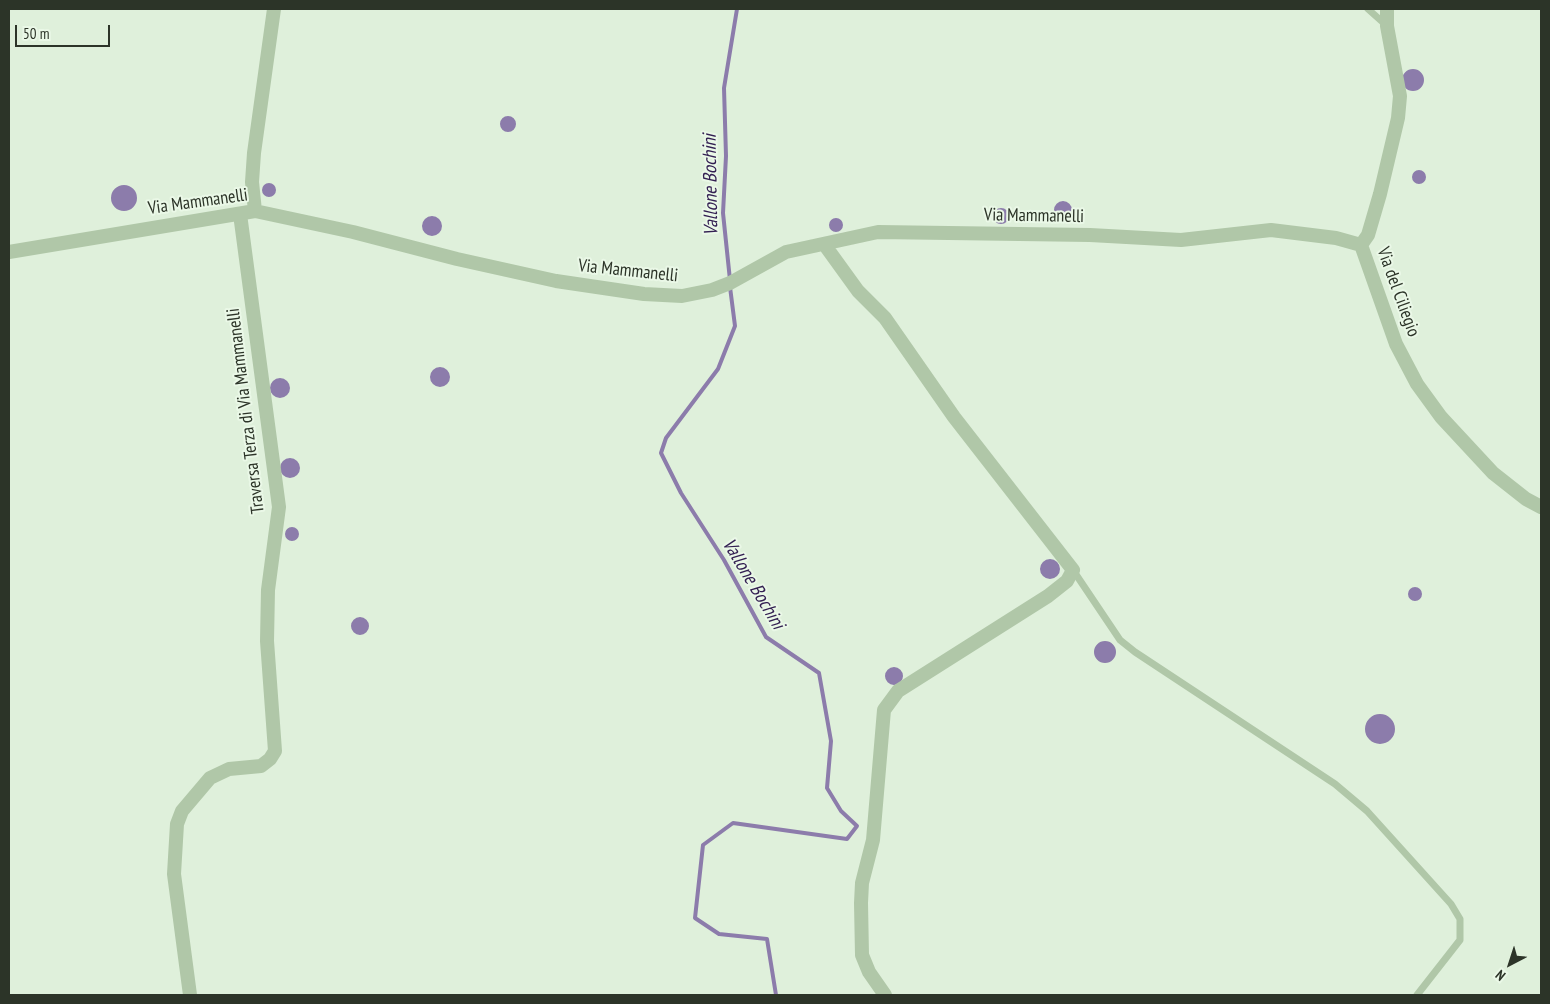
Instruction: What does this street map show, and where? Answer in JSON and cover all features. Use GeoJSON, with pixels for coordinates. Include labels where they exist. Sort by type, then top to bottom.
{"type":"FeatureCollection","features":[{"type":"Feature","properties":{"kind":"street"},"geometry":{"type":"LineString","coordinates":[[255,211],[252,182],[254,153],[274,9]]}},
{"type":"Feature","properties":{"kind":"street","name":"Via del Ciliegio"},"geometry":{"type":"LineString","coordinates":[[1387,9],[1387,26],[1400,96],[1399,111],[1380,194],[1368,235],[1361,245],[1396,344],[1417,384],[1441,417],[1493,473],[1526,499],[1541,506]]}},
{"type":"Feature","properties":{"kind":"street","name":"Via Mammanelli"},"geometry":{"type":"LineString","coordinates":[[9,252],[255,211],[556,281],[644,294],[682,296],[712,290],[730,283],[786,252],[878,232],[1090,235],[1181,240],[1272,230],[1336,238],[1361,245]]}},
{"type":"Feature","properties":{"kind":"street","name":"Traversa Terza di Via Mammanelli"},"geometry":{"type":"LineString","coordinates":[[190,995],[174,874],[178,824],[182,811],[210,778],[229,769],[261,766],[270,759],[275,751],[267,641],[268,590],[279,507],[240,214]]}},
{"type":"Feature","properties":{"kind":"street"},"geometry":{"type":"LineString","coordinates":[[824,244],[858,291],[885,318],[954,417],[1073,570],[1067,581],[1048,596],[898,691],[884,710],[873,840],[862,883],[861,903],[862,955],[869,972],[885,995]]}},
{"type":"Feature","properties":{"kind":"lane"},"geometry":{"type":"LineString","coordinates":[[1368,9],[1387,26]]}},
{"type":"Feature","properties":{"kind":"lane"},"geometry":{"type":"LineString","coordinates":[[1073,570],[1120,640],[1188,689],[1334,784],[1367,811],[1451,904],[1460,919],[1460,940],[1417,995]]}},
{"type":"Feature","properties":{"kind":"shaded area"},"geometry":{"type":"Polygon","coordinates":[[[1413,69],[1421,72],[1424,80],[1421,88],[1413,91],[1405,88],[1402,80],[1405,72],[1413,69]]]}},
{"type":"Feature","properties":{"kind":"shaded area"},"geometry":{"type":"Polygon","coordinates":[[[505,116],[511,116],[516,121],[514,130],[505,132],[500,127],[500,121],[505,116]]]}},
{"type":"Feature","properties":{"kind":"shaded area"},"geometry":{"type":"Polygon","coordinates":[[[1419,170],[1424,172],[1426,177],[1424,182],[1419,184],[1414,182],[1412,177],[1414,172],[1419,170]]]}},
{"type":"Feature","properties":{"kind":"shaded area"},"geometry":{"type":"Polygon","coordinates":[[[269,183],[274,185],[276,190],[274,195],[269,197],[264,195],[262,190],[264,185],[269,183]]]}},
{"type":"Feature","properties":{"kind":"shaded area"},"geometry":{"type":"Polygon","coordinates":[[[124,185],[133,189],[137,198],[133,207],[124,211],[115,207],[111,198],[115,189],[124,185]]]}},
{"type":"Feature","properties":{"kind":"shaded area"},"geometry":{"type":"Polygon","coordinates":[[[1059,201],[1067,201],[1072,206],[1070,217],[1059,219],[1054,214],[1054,206],[1059,201]]]}},
{"type":"Feature","properties":{"kind":"shaded area"},"geometry":{"type":"Polygon","coordinates":[[[1001,208],[1007,210],[1009,216],[1007,222],[1001,224],[995,222],[993,216],[995,210],[1001,208]]]}},
{"type":"Feature","properties":{"kind":"shaded area"},"geometry":{"type":"Polygon","coordinates":[[[432,216],[439,219],[442,226],[439,233],[432,236],[425,233],[422,226],[425,219],[432,216]]]}},
{"type":"Feature","properties":{"kind":"shaded area"},"geometry":{"type":"Polygon","coordinates":[[[836,218],[841,220],[843,225],[841,230],[836,232],[831,230],[829,225],[831,220],[836,218]]]}},
{"type":"Feature","properties":{"kind":"shaded area"},"geometry":{"type":"Polygon","coordinates":[[[436,367],[444,367],[450,373],[450,381],[444,387],[436,387],[430,381],[430,373],[436,367]]]}},
{"type":"Feature","properties":{"kind":"shaded area"},"geometry":{"type":"Polygon","coordinates":[[[276,378],[284,378],[290,384],[290,392],[284,398],[276,398],[270,392],[270,384],[276,378]]]}},
{"type":"Feature","properties":{"kind":"shaded area"},"geometry":{"type":"Polygon","coordinates":[[[290,458],[297,461],[300,468],[297,475],[290,478],[283,475],[280,468],[283,461],[290,458]]]}},
{"type":"Feature","properties":{"kind":"shaded area"},"geometry":{"type":"Polygon","coordinates":[[[292,527],[297,529],[299,534],[297,539],[292,541],[287,539],[285,534],[287,529],[292,527]]]}},
{"type":"Feature","properties":{"kind":"shaded area"},"geometry":{"type":"Polygon","coordinates":[[[1046,559],[1054,559],[1060,565],[1060,573],[1054,579],[1046,579],[1040,573],[1040,565],[1046,559]]]}},
{"type":"Feature","properties":{"kind":"shaded area"},"geometry":{"type":"Polygon","coordinates":[[[1412,587],[1418,587],[1422,594],[1418,601],[1412,601],[1408,597],[1408,591],[1412,587]]]}},
{"type":"Feature","properties":{"kind":"shaded area"},"geometry":{"type":"Polygon","coordinates":[[[356,617],[364,617],[369,622],[367,633],[356,635],[351,630],[351,622],[356,617]]]}},
{"type":"Feature","properties":{"kind":"shaded area"},"geometry":{"type":"Polygon","coordinates":[[[1105,641],[1113,644],[1116,652],[1113,660],[1105,663],[1097,660],[1094,652],[1097,644],[1105,641]]]}},
{"type":"Feature","properties":{"kind":"shaded area"},"geometry":{"type":"Polygon","coordinates":[[[894,667],[900,670],[903,676],[900,682],[894,685],[888,682],[885,676],[888,670],[894,667]]]}},
{"type":"Feature","properties":{"kind":"shaded area"},"geometry":{"type":"Polygon","coordinates":[[[1380,714],[1391,718],[1395,729],[1391,740],[1380,744],[1369,740],[1365,729],[1369,718],[1380,714]]]}},
{"type":"Feature","properties":{"kind":"waterway","name":"Vallone Bochini"},"geometry":{"type":"LineString","coordinates":[[730,280],[723,213],[726,156],[724,88],[737,9]]}},
{"type":"Feature","properties":{"kind":"waterway","name":"Vallone Bochini"},"geometry":{"type":"LineString","coordinates":[[730,287],[735,326],[718,369],[666,438],[661,453],[681,493],[724,560],[766,637],[819,673],[831,741],[827,788],[841,811],[857,826],[847,839],[733,823],[703,845],[695,918],[719,934],[767,939],[776,995]]}}]}
